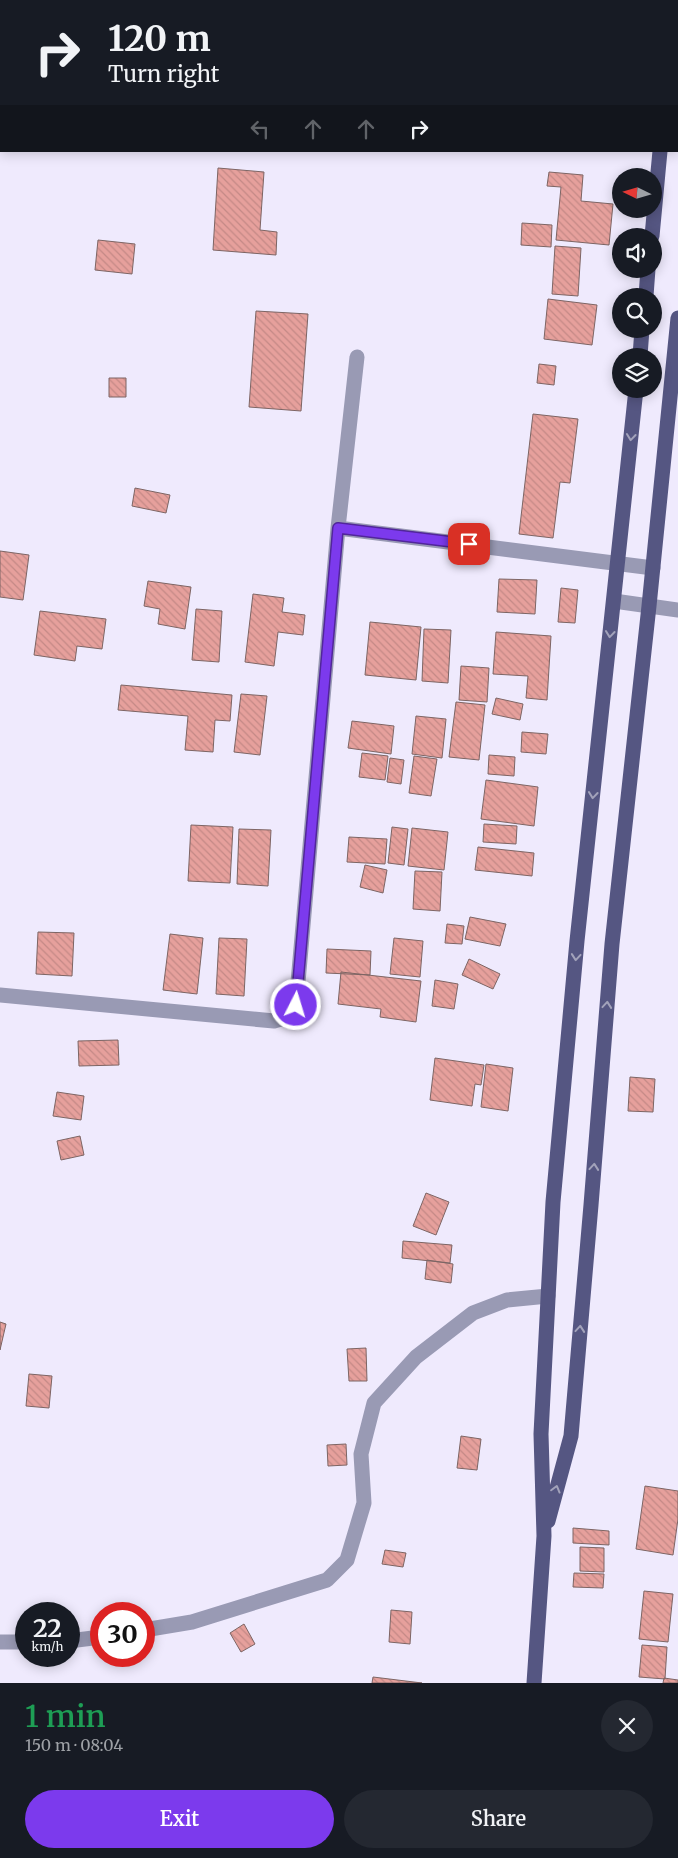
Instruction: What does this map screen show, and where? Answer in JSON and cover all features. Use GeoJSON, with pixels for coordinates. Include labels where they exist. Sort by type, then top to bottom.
{"type":"FeatureCollection","features":[{"type":"Feature","properties":{"kind":"main road"},"geometry":{"type":"LineString","coordinates":[[653,228],[660,152]]}},
{"type":"Feature","properties":{"kind":"main road"},"geometry":{"type":"LineString","coordinates":[[544,1536],[570,1436],[612,944],[678,318]]}},
{"type":"Feature","properties":{"kind":"main road"},"geometry":{"type":"LineString","coordinates":[[534,1683],[544,1536],[541,1434],[553,1202],[576,951],[635,398]]}},
{"type":"Feature","properties":{"kind":"street"},"geometry":{"type":"LineString","coordinates":[[0,995],[274,1020],[288,1017],[296,1005],[338,528],[357,357]]}},
{"type":"Feature","properties":{"kind":"street"},"geometry":{"type":"LineString","coordinates":[[338,528],[653,568]]}},
{"type":"Feature","properties":{"kind":"street"},"geometry":{"type":"LineString","coordinates":[[614,602],[678,610]]}},
{"type":"Feature","properties":{"kind":"street"},"geometry":{"type":"LineString","coordinates":[[155,1628],[192,1622],[328,1580],[346,1560],[364,1503],[361,1454],[374,1404],[416,1357],[473,1313],[507,1300],[548,1296]]}},
{"type":"Feature","properties":{"kind":"street"},"geometry":{"type":"LineString","coordinates":[[0,1642],[15,1642]]}},
{"type":"Feature","properties":{"kind":"building"},"geometry":{"type":"Polygon","coordinates":[[[218,168],[264,172],[260,230],[277,232],[276,255],[213,250],[218,168]]]}},
{"type":"Feature","properties":{"kind":"building"},"geometry":{"type":"Polygon","coordinates":[[[549,172],[583,175],[581,201],[612,204],[609,245],[556,240],[561,187],[547,186],[549,172]]]}},
{"type":"Feature","properties":{"kind":"building"},"geometry":{"type":"Polygon","coordinates":[[[522,223],[552,225],[551,247],[521,245],[522,223]]]}},
{"type":"Feature","properties":{"kind":"building"},"geometry":{"type":"Polygon","coordinates":[[[98,240],[135,244],[132,274],[95,270],[98,240]]]}},
{"type":"Feature","properties":{"kind":"building"},"geometry":{"type":"Polygon","coordinates":[[[555,246],[581,248],[578,296],[552,294],[555,246]]]}},
{"type":"Feature","properties":{"kind":"building"},"geometry":{"type":"Polygon","coordinates":[[[548,299],[597,305],[592,345],[544,339],[548,299]]]}},
{"type":"Feature","properties":{"kind":"building"},"geometry":{"type":"Polygon","coordinates":[[[256,311],[308,314],[301,411],[249,407],[256,311]]]}},
{"type":"Feature","properties":{"kind":"building"},"geometry":{"type":"Polygon","coordinates":[[[539,364],[556,366],[554,385],[537,383],[539,364]]]}},
{"type":"Feature","properties":{"kind":"building"},"geometry":{"type":"Polygon","coordinates":[[[109,378],[126,378],[126,397],[109,397],[109,378]]]}},
{"type":"Feature","properties":{"kind":"building"},"geometry":{"type":"Polygon","coordinates":[[[533,414],[578,419],[570,483],[560,482],[553,538],[519,534],[533,414]]]}},
{"type":"Feature","properties":{"kind":"building"},"geometry":{"type":"Polygon","coordinates":[[[135,488],[170,495],[166,513],[132,506],[135,488]]]}},
{"type":"Feature","properties":{"kind":"building"},"geometry":{"type":"Polygon","coordinates":[[[0,551],[29,555],[23,600],[0,597],[0,551]]]}},
{"type":"Feature","properties":{"kind":"building"},"geometry":{"type":"Polygon","coordinates":[[[499,579],[537,580],[535,614],[497,612],[499,579]]]}},
{"type":"Feature","properties":{"kind":"building"},"geometry":{"type":"Polygon","coordinates":[[[148,581],[191,587],[185,629],[158,624],[160,609],[144,606],[148,581]]]}},
{"type":"Feature","properties":{"kind":"building"},"geometry":{"type":"Polygon","coordinates":[[[561,588],[578,590],[575,623],[558,622],[561,588]]]}},
{"type":"Feature","properties":{"kind":"building"},"geometry":{"type":"Polygon","coordinates":[[[253,594],[284,598],[282,612],[305,615],[303,635],[278,632],[274,666],[245,662],[253,594]]]}},
{"type":"Feature","properties":{"kind":"building"},"geometry":{"type":"Polygon","coordinates":[[[196,609],[222,611],[219,662],[192,660],[196,609]]]}},
{"type":"Feature","properties":{"kind":"building"},"geometry":{"type":"Polygon","coordinates":[[[40,611],[106,619],[102,649],[77,646],[75,661],[34,655],[40,611]]]}},
{"type":"Feature","properties":{"kind":"building"},"geometry":{"type":"Polygon","coordinates":[[[370,622],[421,627],[416,680],[365,675],[370,622]]]}},
{"type":"Feature","properties":{"kind":"building"},"geometry":{"type":"Polygon","coordinates":[[[424,629],[451,630],[448,683],[422,681],[424,629]]]}},
{"type":"Feature","properties":{"kind":"building"},"geometry":{"type":"Polygon","coordinates":[[[496,632],[551,636],[547,700],[526,698],[528,676],[493,674],[496,632]]]}},
{"type":"Feature","properties":{"kind":"building"},"geometry":{"type":"Polygon","coordinates":[[[461,666],[489,668],[487,702],[459,700],[461,666]]]}},
{"type":"Feature","properties":{"kind":"building"},"geometry":{"type":"Polygon","coordinates":[[[121,685],[232,695],[230,721],[215,720],[213,752],[185,750],[188,716],[118,710],[121,685]]]}},
{"type":"Feature","properties":{"kind":"building"},"geometry":{"type":"Polygon","coordinates":[[[241,694],[267,696],[260,755],[234,752],[241,694]]]}},
{"type":"Feature","properties":{"kind":"building"},"geometry":{"type":"Polygon","coordinates":[[[496,698],[523,704],[520,720],[492,714],[496,698]]]}},
{"type":"Feature","properties":{"kind":"building"},"geometry":{"type":"Polygon","coordinates":[[[456,702],[485,705],[479,760],[449,757],[456,702]]]}},
{"type":"Feature","properties":{"kind":"building"},"geometry":{"type":"Polygon","coordinates":[[[416,716],[446,719],[442,758],[412,754],[416,716]]]}},
{"type":"Feature","properties":{"kind":"building"},"geometry":{"type":"Polygon","coordinates":[[[352,721],[394,726],[391,754],[348,748],[352,721]]]}},
{"type":"Feature","properties":{"kind":"building"},"geometry":{"type":"Polygon","coordinates":[[[522,732],[548,734],[546,754],[521,752],[522,732]]]}},
{"type":"Feature","properties":{"kind":"building"},"geometry":{"type":"Polygon","coordinates":[[[362,753],[388,756],[385,780],[359,777],[362,753]]]}},
{"type":"Feature","properties":{"kind":"building"},"geometry":{"type":"Polygon","coordinates":[[[489,755],[515,757],[514,776],[488,774],[489,755]]]}},
{"type":"Feature","properties":{"kind":"building"},"geometry":{"type":"Polygon","coordinates":[[[414,756],[437,759],[431,796],[409,793],[414,756]]]}},
{"type":"Feature","properties":{"kind":"building"},"geometry":{"type":"Polygon","coordinates":[[[390,758],[404,760],[401,784],[387,782],[390,758]]]}},
{"type":"Feature","properties":{"kind":"building"},"geometry":{"type":"Polygon","coordinates":[[[486,780],[538,787],[534,826],[481,819],[486,780]]]}},
{"type":"Feature","properties":{"kind":"building"},"geometry":{"type":"Polygon","coordinates":[[[484,824],[517,826],[516,844],[483,842],[484,824]]]}},
{"type":"Feature","properties":{"kind":"building"},"geometry":{"type":"Polygon","coordinates":[[[191,825],[233,827],[230,883],[188,881],[191,825]]]}},
{"type":"Feature","properties":{"kind":"building"},"geometry":{"type":"Polygon","coordinates":[[[392,827],[408,829],[404,865],[388,863],[392,827]]]}},
{"type":"Feature","properties":{"kind":"building"},"geometry":{"type":"Polygon","coordinates":[[[412,828],[448,832],[444,870],[408,866],[412,828]]]}},
{"type":"Feature","properties":{"kind":"building"},"geometry":{"type":"Polygon","coordinates":[[[239,829],[271,830],[268,886],[237,884],[239,829]]]}},
{"type":"Feature","properties":{"kind":"building"},"geometry":{"type":"Polygon","coordinates":[[[349,837],[387,839],[385,864],[347,862],[349,837]]]}},
{"type":"Feature","properties":{"kind":"building"},"geometry":{"type":"Polygon","coordinates":[[[478,847],[534,853],[532,876],[475,870],[478,847]]]}},
{"type":"Feature","properties":{"kind":"building"},"geometry":{"type":"Polygon","coordinates":[[[365,865],[387,870],[383,893],[360,887],[365,865]]]}},
{"type":"Feature","properties":{"kind":"building"},"geometry":{"type":"Polygon","coordinates":[[[415,871],[442,872],[440,911],[413,909],[415,871]]]}},
{"type":"Feature","properties":{"kind":"building"},"geometry":{"type":"Polygon","coordinates":[[[470,917],[506,924],[500,946],[465,939],[470,917]]]}},
{"type":"Feature","properties":{"kind":"building"},"geometry":{"type":"Polygon","coordinates":[[[447,924],[464,926],[462,944],[445,943],[447,924]]]}},
{"type":"Feature","properties":{"kind":"building"},"geometry":{"type":"Polygon","coordinates":[[[38,932],[74,933],[72,976],[36,974],[38,932]]]}},
{"type":"Feature","properties":{"kind":"building"},"geometry":{"type":"Polygon","coordinates":[[[170,934],[203,938],[197,994],[163,990],[170,934]]]}},
{"type":"Feature","properties":{"kind":"building"},"geometry":{"type":"Polygon","coordinates":[[[219,938],[247,939],[244,996],[216,994],[219,938]]]}},
{"type":"Feature","properties":{"kind":"building"},"geometry":{"type":"Polygon","coordinates":[[[394,938],[423,941],[420,977],[390,974],[394,938]]]}},
{"type":"Feature","properties":{"kind":"building"},"geometry":{"type":"Polygon","coordinates":[[[327,949],[371,951],[370,975],[326,973],[327,949]]]}},
{"type":"Feature","properties":{"kind":"building"},"geometry":{"type":"Polygon","coordinates":[[[469,959],[500,974],[493,989],[462,975],[469,959]]]}},
{"type":"Feature","properties":{"kind":"building"},"geometry":{"type":"Polygon","coordinates":[[[341,972],[421,981],[416,1022],[380,1017],[381,1009],[338,1004],[341,972]]]}},
{"type":"Feature","properties":{"kind":"building"},"geometry":{"type":"Polygon","coordinates":[[[435,980],[458,984],[454,1009],[432,1006],[435,980]]]}},
{"type":"Feature","properties":{"kind":"building"},"geometry":{"type":"Polygon","coordinates":[[[118,1040],[119,1065],[79,1066],[78,1041],[118,1040]]]}},
{"type":"Feature","properties":{"kind":"building"},"geometry":{"type":"Polygon","coordinates":[[[435,1058],[484,1065],[481,1085],[475,1084],[472,1106],[430,1100],[435,1058]]]}},
{"type":"Feature","properties":{"kind":"building"},"geometry":{"type":"Polygon","coordinates":[[[486,1064],[513,1068],[508,1111],[481,1107],[486,1064]]]}},
{"type":"Feature","properties":{"kind":"building"},"geometry":{"type":"Polygon","coordinates":[[[630,1077],[655,1079],[653,1112],[628,1111],[630,1077]]]}},
{"type":"Feature","properties":{"kind":"building"},"geometry":{"type":"Polygon","coordinates":[[[57,1092],[84,1096],[81,1120],[53,1116],[57,1092]]]}},
{"type":"Feature","properties":{"kind":"building"},"geometry":{"type":"Polygon","coordinates":[[[80,1136],[84,1155],[61,1160],[57,1141],[80,1136]]]}},
{"type":"Feature","properties":{"kind":"building"},"geometry":{"type":"Polygon","coordinates":[[[426,1193],[449,1202],[436,1235],[413,1226],[426,1193]]]}},
{"type":"Feature","properties":{"kind":"building"},"geometry":{"type":"Polygon","coordinates":[[[403,1241],[452,1245],[450,1263],[402,1258],[403,1241]]]}},
{"type":"Feature","properties":{"kind":"building"},"geometry":{"type":"Polygon","coordinates":[[[427,1260],[453,1264],[451,1283],[425,1279],[427,1260]]]}},
{"type":"Feature","properties":{"kind":"building"},"geometry":{"type":"Polygon","coordinates":[[[0,1322],[6,1324],[0,1350],[0,1322]]]}},
{"type":"Feature","properties":{"kind":"building"},"geometry":{"type":"Polygon","coordinates":[[[366,1348],[367,1381],[349,1381],[347,1349],[366,1348]]]}},
{"type":"Feature","properties":{"kind":"building"},"geometry":{"type":"Polygon","coordinates":[[[29,1374],[52,1376],[49,1408],[26,1406],[29,1374]]]}},
{"type":"Feature","properties":{"kind":"building"},"geometry":{"type":"Polygon","coordinates":[[[461,1436],[481,1439],[477,1470],[457,1468],[461,1436]]]}},
{"type":"Feature","properties":{"kind":"building"},"geometry":{"type":"Polygon","coordinates":[[[346,1444],[347,1465],[328,1466],[327,1445],[346,1444]]]}},
{"type":"Feature","properties":{"kind":"building"},"geometry":{"type":"Polygon","coordinates":[[[645,1486],[678,1491],[678,1519],[673,1555],[636,1549],[645,1486]]]}},
{"type":"Feature","properties":{"kind":"building"},"geometry":{"type":"Polygon","coordinates":[[[573,1528],[609,1531],[609,1545],[573,1543],[573,1528]]]}},
{"type":"Feature","properties":{"kind":"building"},"geometry":{"type":"Polygon","coordinates":[[[580,1547],[604,1548],[604,1572],[580,1571],[580,1547]]]}},
{"type":"Feature","properties":{"kind":"building"},"geometry":{"type":"Polygon","coordinates":[[[385,1550],[406,1553],[403,1567],[382,1564],[385,1550]]]}},
{"type":"Feature","properties":{"kind":"building"},"geometry":{"type":"Polygon","coordinates":[[[574,1573],[604,1574],[603,1588],[573,1587],[574,1573]]]}},
{"type":"Feature","properties":{"kind":"building"},"geometry":{"type":"Polygon","coordinates":[[[644,1591],[673,1594],[668,1642],[639,1639],[644,1591]]]}},
{"type":"Feature","properties":{"kind":"building"},"geometry":{"type":"Polygon","coordinates":[[[391,1610],[412,1612],[410,1644],[389,1642],[391,1610]]]}},
{"type":"Feature","properties":{"kind":"building"},"geometry":{"type":"Polygon","coordinates":[[[244,1624],[255,1644],[241,1652],[230,1633],[244,1624]]]}},
{"type":"Feature","properties":{"kind":"building"},"geometry":{"type":"Polygon","coordinates":[[[642,1645],[667,1647],[665,1679],[639,1677],[642,1645]]]}},
{"type":"Feature","properties":{"kind":"building"},"geometry":{"type":"Polygon","coordinates":[[[373,1677],[422,1683],[372,1683],[373,1677]]]}},
{"type":"Feature","properties":{"kind":"building"},"geometry":{"type":"Polygon","coordinates":[[[664,1678],[678,1680],[678,1683],[663,1683],[664,1678]]]}},
{"type":"Feature","properties":{"kind":"route"},"geometry":{"type":"LineString","coordinates":[[296,1005],[338,528],[469,544]]}}]}
